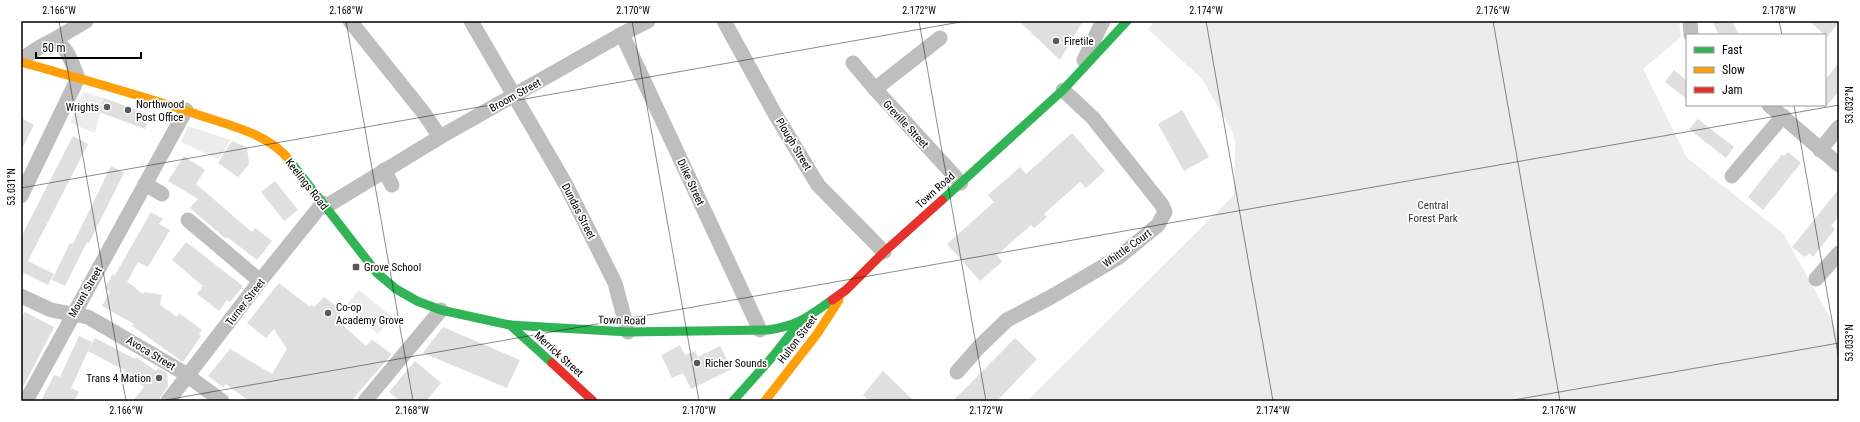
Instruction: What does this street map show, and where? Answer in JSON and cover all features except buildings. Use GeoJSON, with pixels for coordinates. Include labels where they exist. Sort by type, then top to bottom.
{"type":"FeatureCollection","features":[{"type":"Feature","properties":{"kind":"main road","name":"Town Road"},"geometry":{"type":"LineString","coordinates":[[510,325],[628,332],[735,331],[756,336],[799,323],[846,290],[884,252],[1063,90],[1127,21]]}},
{"type":"Feature","properties":{"kind":"main road","name":"Keelings Road"},"geometry":{"type":"LineString","coordinates":[[21,61],[186,110],[246,131],[268,142],[288,158],[377,273],[396,289],[417,301],[441,310],[510,325]]}},
{"type":"Feature","properties":{"kind":"main road","name":"Hulton Street"},"geometry":{"type":"LineString","coordinates":[[733,401],[817,334],[846,290]]}},
{"type":"Feature","properties":{"kind":"main road","name":"Hulton Street"},"geometry":{"type":"LineString","coordinates":[[765,401],[799,323]]}},
{"type":"Feature","properties":{"kind":"main road","name":"Merrick Street"},"geometry":{"type":"LineString","coordinates":[[510,325],[593,401]]}},
{"type":"Feature","properties":{"kind":"main road"},"geometry":{"type":"LineString","coordinates":[[765,349],[782,362]]}},
{"type":"Feature","properties":{"kind":"street","name":"Keelings Road"},"geometry":{"type":"LineString","coordinates":[[21,61],[86,21]]}},
{"type":"Feature","properties":{"kind":"street"},"geometry":{"type":"LineString","coordinates":[[350,21],[423,112],[440,137]]}},
{"type":"Feature","properties":{"kind":"street","name":"Dundas Street"},"geometry":{"type":"LineString","coordinates":[[471,21],[566,184],[615,283],[628,332]]}},
{"type":"Feature","properties":{"kind":"street","name":"Broom Street"},"geometry":{"type":"LineString","coordinates":[[324,205],[515,95],[623,29],[648,21]]}},
{"type":"Feature","properties":{"kind":"street","name":"Plough Street"},"geometry":{"type":"LineString","coordinates":[[724,21],[818,185],[884,252]]}},
{"type":"Feature","properties":{"kind":"street"},"geometry":{"type":"LineString","coordinates":[[1076,75],[1103,21]]}},
{"type":"Feature","properties":{"kind":"street"},"geometry":{"type":"LineString","coordinates":[[1690,21],[1691,34]]}},
{"type":"Feature","properties":{"kind":"street","name":"Dilke Street"},"geometry":{"type":"LineString","coordinates":[[623,29],[756,336]]}},
{"type":"Feature","properties":{"kind":"street"},"geometry":{"type":"LineString","coordinates":[[875,89],[940,38]]}},
{"type":"Feature","properties":{"kind":"street"},"geometry":{"type":"LineString","coordinates":[[21,196],[78,78],[64,47],[50,42]]}},
{"type":"Feature","properties":{"kind":"street","name":"Greville Street"},"geometry":{"type":"LineString","coordinates":[[854,63],[875,89],[961,183]]}},
{"type":"Feature","properties":{"kind":"street","name":"Whittle Court"},"geometry":{"type":"LineString","coordinates":[[956,372],[1006,320],[1051,297],[1119,257],[1158,226],[1166,212],[1093,118],[1063,90]]}},
{"type":"Feature","properties":{"kind":"street"},"geometry":{"type":"LineString","coordinates":[[1770,106],[1839,165]]}},
{"type":"Feature","properties":{"kind":"street","name":"Mount Street"},"geometry":{"type":"LineString","coordinates":[[26,401],[68,322],[74,315],[186,110]]}},
{"type":"Feature","properties":{"kind":"street"},"geometry":{"type":"LineString","coordinates":[[1732,176],[1783,116]]}},
{"type":"Feature","properties":{"kind":"street"},"geometry":{"type":"LineString","coordinates":[[1820,150],[1839,127]]}},
{"type":"Feature","properties":{"kind":"street"},"geometry":{"type":"LineString","coordinates":[[384,170],[392,185]]}},
{"type":"Feature","properties":{"kind":"street"},"geometry":{"type":"LineString","coordinates":[[149,178],[162,194]]}},
{"type":"Feature","properties":{"kind":"street","name":"Turner Street"},"geometry":{"type":"LineString","coordinates":[[168,401],[260,281],[324,205]]}},
{"type":"Feature","properties":{"kind":"street"},"geometry":{"type":"LineString","coordinates":[[188,220],[260,281]]}},
{"type":"Feature","properties":{"kind":"street"},"geometry":{"type":"LineString","coordinates":[[1816,279],[1839,253]]}},
{"type":"Feature","properties":{"kind":"street","name":"Avoca Street"},"geometry":{"type":"LineString","coordinates":[[21,296],[51,310],[88,317],[94,320],[125,337],[188,376],[222,401]]}},
{"type":"Feature","properties":{"kind":"street"},"geometry":{"type":"LineString","coordinates":[[365,401],[441,310]]}},
{"type":"Feature","properties":{"kind":"green space","name":"Central Forest Park"},"geometry":{"type":"Polygon","coordinates":[[[1155,21],[1679,21],[1681,37],[1643,69],[1687,158],[1783,233],[1839,334],[1839,401],[1027,401],[1234,195],[1235,143],[1233,133],[1202,79],[1148,29],[1155,21]]]}},
{"type":"Feature","properties":{"kind":"green space"},"geometry":{"type":"Polygon","coordinates":[[[83,92],[104,98],[95,133],[70,123],[83,92]]]}},
{"type":"Feature","properties":{"kind":"green space"},"geometry":{"type":"Polygon","coordinates":[[[188,126],[231,140],[218,159],[181,142],[188,126]]]}},
{"type":"Feature","properties":{"kind":"green space"},"geometry":{"type":"Polygon","coordinates":[[[359,290],[392,317],[378,334],[345,307],[359,290]]]}},
{"type":"Feature","properties":{"kind":"traffic: fast"},"geometry":{"type":"LineString","coordinates":[[942,200],[1063,90],[1127,21]]}},
{"type":"Feature","properties":{"kind":"traffic: fast"},"geometry":{"type":"LineString","coordinates":[[290,161],[377,273],[396,289],[417,301],[441,310],[510,325],[552,363]]}},
{"type":"Feature","properties":{"kind":"traffic: fast"},"geometry":{"type":"LineString","coordinates":[[510,325],[628,332],[768,330],[787,326],[802,320],[832,300]]}},
{"type":"Feature","properties":{"kind":"traffic: fast"},"geometry":{"type":"LineString","coordinates":[[733,401],[774,355],[799,323]]}},
{"type":"Feature","properties":{"kind":"traffic: slow"},"geometry":{"type":"LineString","coordinates":[[21,62],[131,93],[234,126],[271,143],[290,161]]}},
{"type":"Feature","properties":{"kind":"traffic: slow"},"geometry":{"type":"LineString","coordinates":[[765,401],[817,334],[839,300]]}},
{"type":"Feature","properties":{"kind":"traffic: jam"},"geometry":{"type":"LineString","coordinates":[[832,300],[846,290],[884,252],[942,200]]}},
{"type":"Feature","properties":{"kind":"traffic: jam"},"geometry":{"type":"LineString","coordinates":[[552,363],[593,401]]}},
{"type":"Feature","properties":{"kind":"place","name":"Firetile"},"geometry":{"type":"Point","coordinates":[1056,41]}},
{"type":"Feature","properties":{"kind":"place","name":"Wrights"},"geometry":{"type":"Point","coordinates":[107,107]}},
{"type":"Feature","properties":{"kind":"place","name":"Northwood Post Office"},"geometry":{"type":"Point","coordinates":[128,110]}},
{"type":"Feature","properties":{"kind":"place","name":"Grove School"},"geometry":{"type":"Point","coordinates":[356,267]}},
{"type":"Feature","properties":{"kind":"place","name":"Co-op Academy Grove"},"geometry":{"type":"Point","coordinates":[328,313]}},
{"type":"Feature","properties":{"kind":"place","name":"Richer Sounds"},"geometry":{"type":"Point","coordinates":[697,363]}},
{"type":"Feature","properties":{"kind":"place","name":"Trans 4 Mation"},"geometry":{"type":"Point","coordinates":[159,378]}}]}
